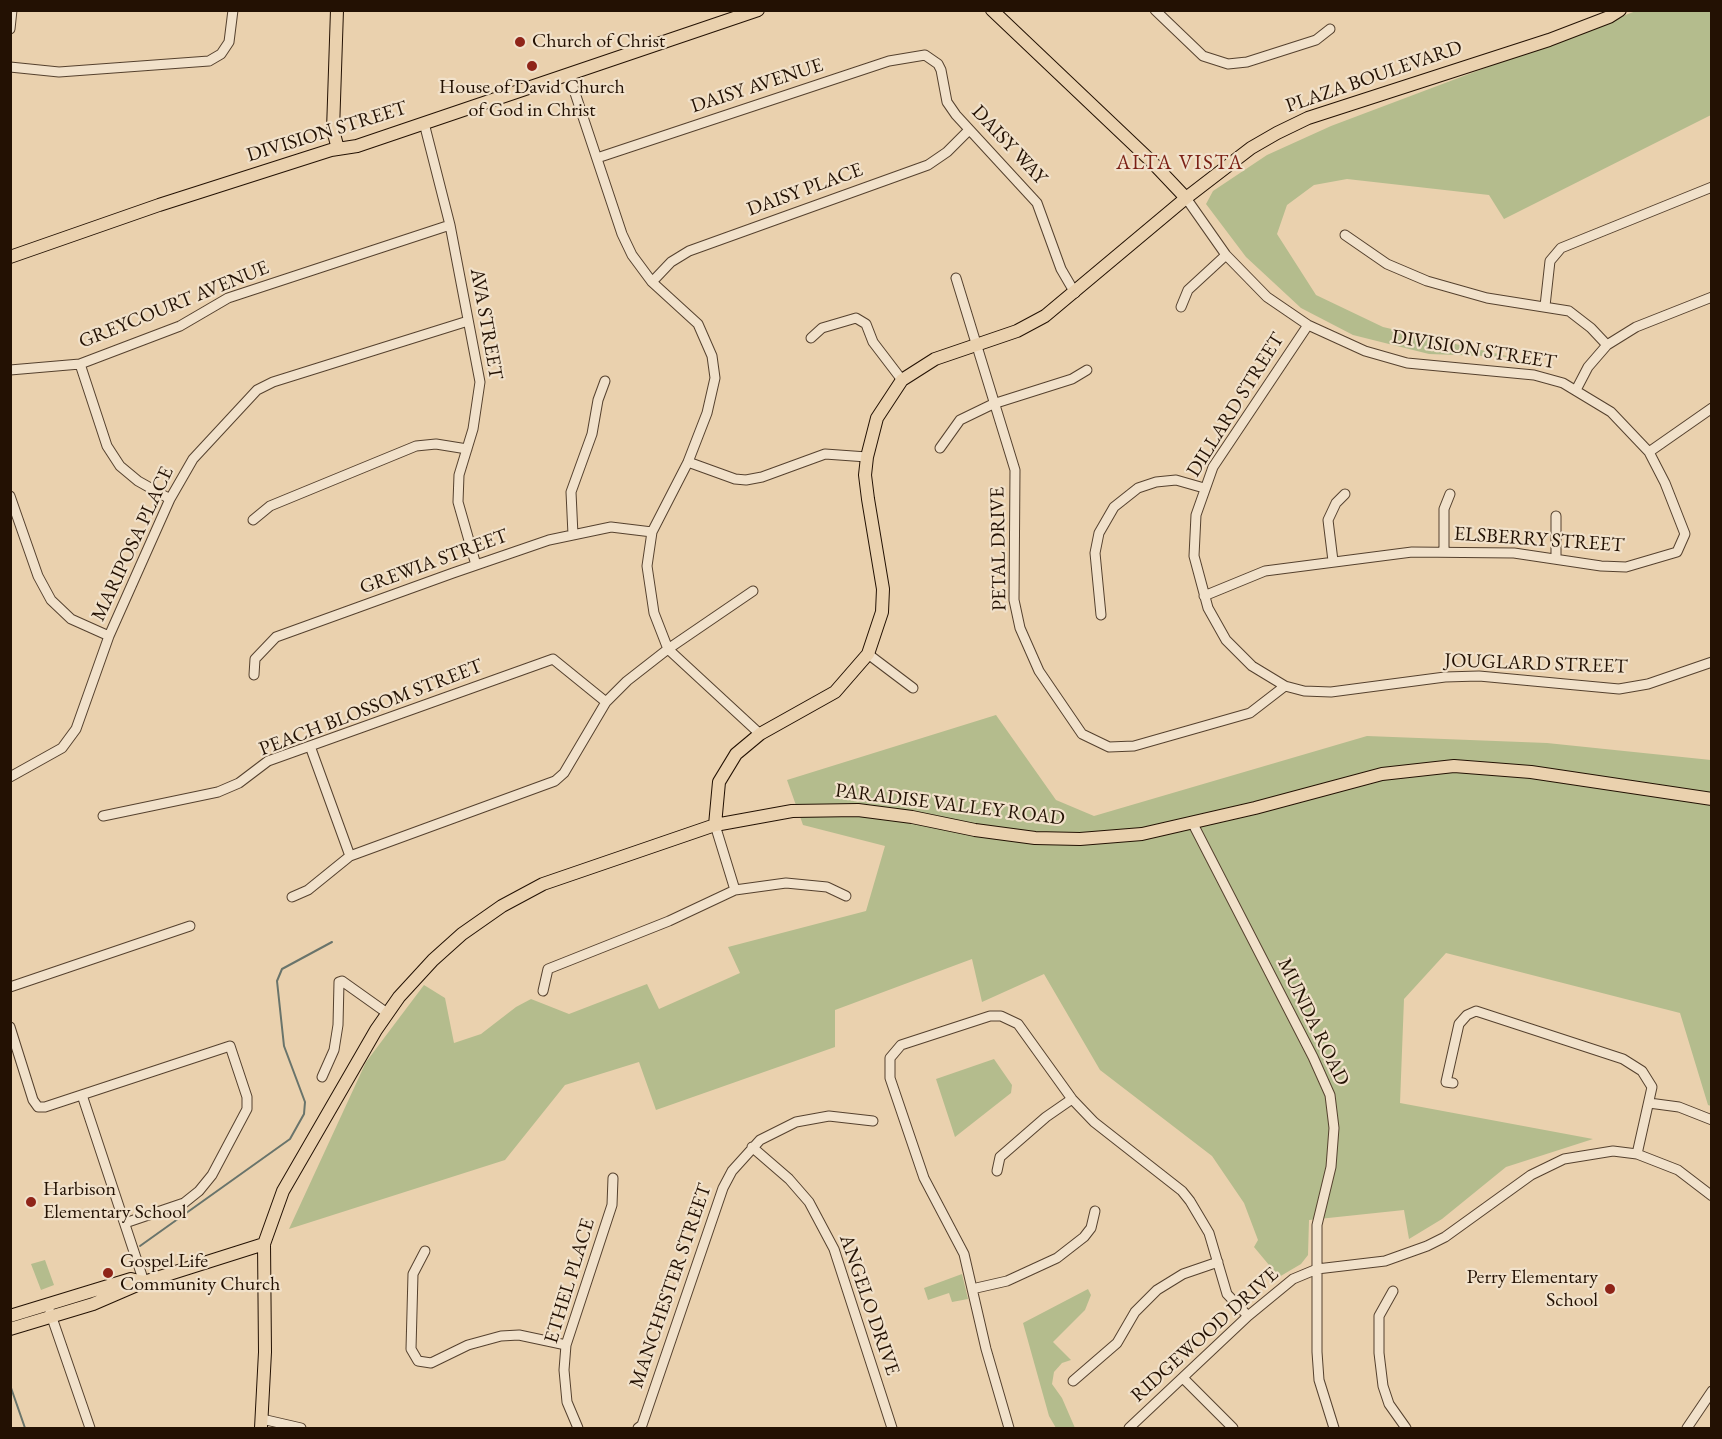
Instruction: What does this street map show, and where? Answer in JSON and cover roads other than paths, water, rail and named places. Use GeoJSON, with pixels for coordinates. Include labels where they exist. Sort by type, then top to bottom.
{"type":"FeatureCollection","features":[{"type":"Feature","properties":{"kind":"main road"},"geometry":{"type":"LineString","coordinates":[[337,10],[333,130],[338,149]]}},
{"type":"Feature","properties":{"kind":"main road","name":"DIVISION STREET"},"geometry":{"type":"LineString","coordinates":[[10,257],[159,205],[338,149],[357,146],[569,75],[724,16],[758,10]]}},
{"type":"Feature","properties":{"kind":"main road","name":"DIVISION STREET"},"geometry":{"type":"LineString","coordinates":[[992,10],[1152,161],[1186,198]]}},
{"type":"Feature","properties":{"kind":"main road","name":"PLAZA BOULEVARD"},"geometry":{"type":"LineString","coordinates":[[868,654],[882,612],[883,589],[865,475],[867,457],[877,418],[902,380],[935,359],[1017,331],[1045,316],[1186,198],[1251,148],[1308,118],[1549,40],[1609,18],[1620,10]]}},
{"type":"Feature","properties":{"kind":"main road"},"geometry":{"type":"LineString","coordinates":[[714,825],[716,794],[724,773],[736,754],[760,734],[835,692],[868,654]]}},
{"type":"Feature","properties":{"kind":"main road","name":"PARADISE VALLEY ROAD"},"geometry":{"type":"LineString","coordinates":[[262,1424],[264,1244],[283,1191],[387,1013],[433,960],[462,934],[502,906],[543,884],[714,825],[792,811],[831,809],[912,817],[975,830],[1035,838],[1080,839],[1142,834],[1193,824],[1382,774],[1454,766],[1531,772],[1712,799]]}},
{"type":"Feature","properties":{"kind":"main road"},"geometry":{"type":"LineString","coordinates":[[10,1316],[50,1311],[112,1297],[144,1282],[264,1244]]}},
{"type":"Feature","properties":{"kind":"main road"},"geometry":{"type":"LineString","coordinates":[[10,1329],[50,1311]]}},
{"type":"Feature","properties":{"kind":"street"},"geometry":{"type":"LineString","coordinates":[[10,29],[12,10]]}},
{"type":"Feature","properties":{"kind":"street"},"geometry":{"type":"LineString","coordinates":[[10,67],[59,72],[200,63],[221,54],[229,42],[233,30],[233,10]]}},
{"type":"Feature","properties":{"kind":"street"},"geometry":{"type":"LineString","coordinates":[[1155,10],[1203,56],[1228,64],[1248,62],[1316,40],[1330,29]]}},
{"type":"Feature","properties":{"kind":"street","name":"DAISY AVENUE"},"geometry":{"type":"LineString","coordinates":[[597,158],[889,61],[911,56],[930,58]]}},
{"type":"Feature","properties":{"kind":"street","name":"DAISY WAY"},"geometry":{"type":"LineString","coordinates":[[930,58],[941,70],[947,102],[969,130],[1037,203],[1061,270],[1075,293]]}},
{"type":"Feature","properties":{"kind":"street"},"geometry":{"type":"LineString","coordinates":[[569,75],[622,234],[632,255],[652,282],[698,324],[712,356],[716,378],[707,413],[688,462],[652,532],[647,566],[654,613],[668,649],[760,734]]}},
{"type":"Feature","properties":{"kind":"street","name":"AVA STREET"},"geometry":{"type":"LineString","coordinates":[[424,123],[450,225],[480,382],[478,407],[459,475],[458,502],[476,565]]}},
{"type":"Feature","properties":{"kind":"street","name":"DAISY PLACE"},"geometry":{"type":"LineString","coordinates":[[652,282],[671,262],[689,251],[928,165],[947,152],[969,130]]}},
{"type":"Feature","properties":{"kind":"street"},"geometry":{"type":"LineString","coordinates":[[1545,306],[1550,261],[1561,248],[1712,187]]}},
{"type":"Feature","properties":{"kind":"street","name":"DIVISION STREET"},"geometry":{"type":"LineString","coordinates":[[1186,198],[1226,255],[1267,297],[1308,325],[1365,351],[1407,363],[1534,375],[1576,390],[1611,412],[1649,452],[1665,483],[1685,534]]}},
{"type":"Feature","properties":{"kind":"street","name":"GREYCOURT AVENUE"},"geometry":{"type":"LineString","coordinates":[[10,370],[80,364],[180,326],[228,298],[450,225]]}},
{"type":"Feature","properties":{"kind":"street"},"geometry":{"type":"LineString","coordinates":[[1345,235],[1387,264],[1427,280],[1487,298],[1569,311],[1579,316],[1607,345]]}},
{"type":"Feature","properties":{"kind":"street"},"geometry":{"type":"LineString","coordinates":[[1181,307],[1188,290],[1226,255]]}},
{"type":"Feature","properties":{"kind":"street","name":"PETAL DRIVE"},"geometry":{"type":"LineString","coordinates":[[956,278],[1015,470],[1014,600],[1020,628],[1035,663],[1082,734],[1109,747],[1134,746],[1250,713],[1285,686]]}},
{"type":"Feature","properties":{"kind":"street"},"geometry":{"type":"LineString","coordinates":[[1576,390],[1588,367],[1607,345],[1636,327],[1712,297]]}},
{"type":"Feature","properties":{"kind":"street"},"geometry":{"type":"LineString","coordinates":[[811,338],[822,328],[856,318],[866,324],[873,342],[902,380]]}},
{"type":"Feature","properties":{"kind":"street","name":"MARIPOSA PLACE"},"geometry":{"type":"LineString","coordinates":[[10,777],[62,748],[76,729],[110,636],[170,499],[193,459],[257,390],[273,382],[468,321]]}},
{"type":"Feature","properties":{"kind":"street","name":"DILLARD STREET"},"geometry":{"type":"LineString","coordinates":[[1285,686],[1257,670],[1233,649],[1213,619],[1196,570],[1194,542],[1196,515],[1213,467],[1308,325]]}},
{"type":"Feature","properties":{"kind":"street"},"geometry":{"type":"LineString","coordinates":[[80,364],[111,453],[120,466],[138,481],[170,499]]}},
{"type":"Feature","properties":{"kind":"street"},"geometry":{"type":"LineString","coordinates":[[940,448],[960,420],[993,404],[1072,379],[1087,370]]}},
{"type":"Feature","properties":{"kind":"street"},"geometry":{"type":"LineString","coordinates":[[573,535],[571,492],[592,434],[598,400],[605,381]]}},
{"type":"Feature","properties":{"kind":"street"},"geometry":{"type":"LineString","coordinates":[[1649,452],[1680,428],[1712,408]]}},
{"type":"Feature","properties":{"kind":"street"},"geometry":{"type":"LineString","coordinates":[[253,520],[270,506],[416,446],[436,444],[467,449]]}},
{"type":"Feature","properties":{"kind":"street"},"geometry":{"type":"LineString","coordinates":[[688,462],[735,479],[746,480],[762,477],[825,454],[867,457]]}},
{"type":"Feature","properties":{"kind":"street"},"geometry":{"type":"LineString","coordinates":[[1101,615],[1095,553],[1099,533],[1114,507],[1129,494],[1156,482],[1176,480],[1204,489]]}},
{"type":"Feature","properties":{"kind":"street"},"geometry":{"type":"LineString","coordinates":[[1333,561],[1328,520],[1332,508],[1345,494]]}},
{"type":"Feature","properties":{"kind":"street"},"geometry":{"type":"LineString","coordinates":[[1444,551],[1444,508],[1450,494]]}},
{"type":"Feature","properties":{"kind":"street"},"geometry":{"type":"LineString","coordinates":[[10,496],[38,576],[51,600],[70,619],[110,636]]}},
{"type":"Feature","properties":{"kind":"street"},"geometry":{"type":"LineString","coordinates":[[1556,516],[1556,557]]}},
{"type":"Feature","properties":{"kind":"street","name":"GREWIA STREET"},"geometry":{"type":"LineString","coordinates":[[254,675],[255,659],[276,638],[476,565],[549,540],[612,527],[652,532]]}},
{"type":"Feature","properties":{"kind":"street","name":"ELSBERRY STREET"},"geometry":{"type":"LineString","coordinates":[[1204,597],[1265,571],[1398,553],[1508,552],[1556,557],[1601,566],[1626,567],[1677,552],[1685,534]]}},
{"type":"Feature","properties":{"kind":"street"},"geometry":{"type":"LineString","coordinates":[[292,897],[308,890],[350,856],[555,781],[564,773],[606,702],[668,649],[753,591]]}},
{"type":"Feature","properties":{"kind":"street"},"geometry":{"type":"LineString","coordinates":[[868,654],[913,688]]}},
{"type":"Feature","properties":{"kind":"street","name":"PEACH BLOSSOM STREET"},"geometry":{"type":"LineString","coordinates":[[103,816],[218,792],[239,783],[267,761],[553,659],[606,702]]}},
{"type":"Feature","properties":{"kind":"street","name":"JOUGLARD STREET"},"geometry":{"type":"LineString","coordinates":[[1285,686],[1304,691],[1331,692],[1445,677],[1479,676],[1619,689],[1648,684],[1712,662]]}},
{"type":"Feature","properties":{"kind":"street"},"geometry":{"type":"LineString","coordinates":[[310,746],[350,856]]}},
{"type":"Feature","properties":{"kind":"street","name":"MUNDA ROAD"},"geometry":{"type":"LineString","coordinates":[[1193,824],[1313,1057],[1330,1095],[1334,1128],[1332,1157],[1317,1225],[1317,1269],[1319,1380],[1334,1428]]}},
{"type":"Feature","properties":{"kind":"street"},"geometry":{"type":"LineString","coordinates":[[714,825],[735,890]]}},
{"type":"Feature","properties":{"kind":"street"},"geometry":{"type":"LineString","coordinates":[[543,991],[548,969],[669,921],[735,890],[786,883],[827,887],[846,896]]}},
{"type":"Feature","properties":{"kind":"street"},"geometry":{"type":"LineString","coordinates":[[10,987],[190,926]]}},
{"type":"Feature","properties":{"kind":"street"},"geometry":{"type":"LineString","coordinates":[[322,1077],[334,1050],[338,1025],[339,982],[342,981],[387,1013]]}},
{"type":"Feature","properties":{"kind":"street"},"geometry":{"type":"LineString","coordinates":[[1453,1083],[1446,1082],[1459,1024],[1467,1015],[1476,1011],[1630,1062],[1652,1087],[1637,1154]]}},
{"type":"Feature","properties":{"kind":"street"},"geometry":{"type":"LineString","coordinates":[[1009,1428],[986,1349],[964,1254],[924,1178],[890,1078],[890,1058],[897,1048],[907,1042],[990,1016],[1001,1016],[1018,1024],[1072,1099],[1094,1122],[1182,1191],[1196,1208],[1205,1225],[1227,1294],[1248,1316]]}},
{"type":"Feature","properties":{"kind":"street"},"geometry":{"type":"LineString","coordinates":[[10,1027],[33,1100],[38,1107],[45,1107],[230,1046],[247,1097],[247,1109],[212,1175],[200,1191],[184,1203],[125,1223]]}},
{"type":"Feature","properties":{"kind":"street"},"geometry":{"type":"LineString","coordinates":[[81,1095],[144,1282]]}},
{"type":"Feature","properties":{"kind":"street"},"geometry":{"type":"LineString","coordinates":[[997,1171],[1000,1157],[1046,1117],[1072,1099]]}},
{"type":"Feature","properties":{"kind":"street"},"geometry":{"type":"LineString","coordinates":[[1649,1103],[1679,1107],[1712,1120]]}},
{"type":"Feature","properties":{"kind":"street","name":"MANCHESTER STREET"},"geometry":{"type":"LineString","coordinates":[[638,1428],[642,1425],[723,1188],[732,1171],[752,1147],[777,1129],[807,1119],[841,1116],[873,1121]]}},
{"type":"Feature","properties":{"kind":"street","name":"ANGELO DRIVE"},"geometry":{"type":"LineString","coordinates":[[752,1147],[789,1179],[809,1202],[834,1249],[892,1428]]}},
{"type":"Feature","properties":{"kind":"street","name":"RIDGEWOOD DRIVE"},"geometry":{"type":"LineString","coordinates":[[1130,1428],[1248,1316],[1293,1279],[1317,1269],[1385,1261],[1427,1246],[1445,1237],[1531,1175],[1564,1159],[1613,1151],[1637,1154],[1678,1170],[1712,1196]]}},
{"type":"Feature","properties":{"kind":"street","name":"ETHEL PLACE"},"geometry":{"type":"LineString","coordinates":[[578,1428],[567,1402],[564,1370],[566,1345],[612,1205],[613,1178]]}},
{"type":"Feature","properties":{"kind":"street"},"geometry":{"type":"LineString","coordinates":[[972,1289],[1007,1281],[1057,1258],[1084,1237],[1091,1228],[1095,1211]]}},
{"type":"Feature","properties":{"kind":"street"},"geometry":{"type":"LineString","coordinates":[[425,1251],[413,1274],[411,1349],[418,1361],[431,1363],[468,1344],[501,1336],[519,1335],[566,1345]]}},
{"type":"Feature","properties":{"kind":"street"},"geometry":{"type":"LineString","coordinates":[[1073,1381],[1117,1343],[1135,1312],[1157,1290],[1191,1270],[1218,1262]]}},
{"type":"Feature","properties":{"kind":"street"},"geometry":{"type":"LineString","coordinates":[[1393,1291],[1379,1316],[1379,1353],[1383,1386],[1389,1404],[1406,1428]]}},
{"type":"Feature","properties":{"kind":"street"},"geometry":{"type":"LineString","coordinates":[[50,1311],[90,1428]]}},
{"type":"Feature","properties":{"kind":"street"},"geometry":{"type":"LineString","coordinates":[[1183,1378],[1233,1428]]}},
{"type":"Feature","properties":{"kind":"street"},"geometry":{"type":"LineString","coordinates":[[1691,1427],[1712,1390]]}},
{"type":"Feature","properties":{"kind":"street"},"geometry":{"type":"LineString","coordinates":[[262,1424],[301,1428]]}},
{"type":"Feature","properties":{"kind":"waterway"},"geometry":{"type":"LineString","coordinates":[[140,1246],[290,1139],[304,1114],[305,1102],[284,1046],[277,981],[282,969],[332,942]]}},
{"type":"Feature","properties":{"kind":"waterway"},"geometry":{"type":"LineString","coordinates":[[10,1385],[25,1428]]}},
{"type":"Feature","properties":{"kind":"place","name":"Church of Christ"},"geometry":{"type":"Point","coordinates":[520,42]}},
{"type":"Feature","properties":{"kind":"place","name":"House of David Church of God in Christ"},"geometry":{"type":"Point","coordinates":[532,66]}},
{"type":"Feature","properties":{"kind":"place","name":"Harbison Elementary School"},"geometry":{"type":"Point","coordinates":[31,1202]}},
{"type":"Feature","properties":{"kind":"place","name":"Gospel Life Community Church"},"geometry":{"type":"Point","coordinates":[108,1273]}},
{"type":"Feature","properties":{"kind":"place","name":"Perry Elementary School"},"geometry":{"type":"Point","coordinates":[1610,1289]}},
{"type":"Feature","properties":{"kind":"district","name":"ALTA VISTA"},"geometry":{"type":"Point","coordinates":[1180,163]}}]}
